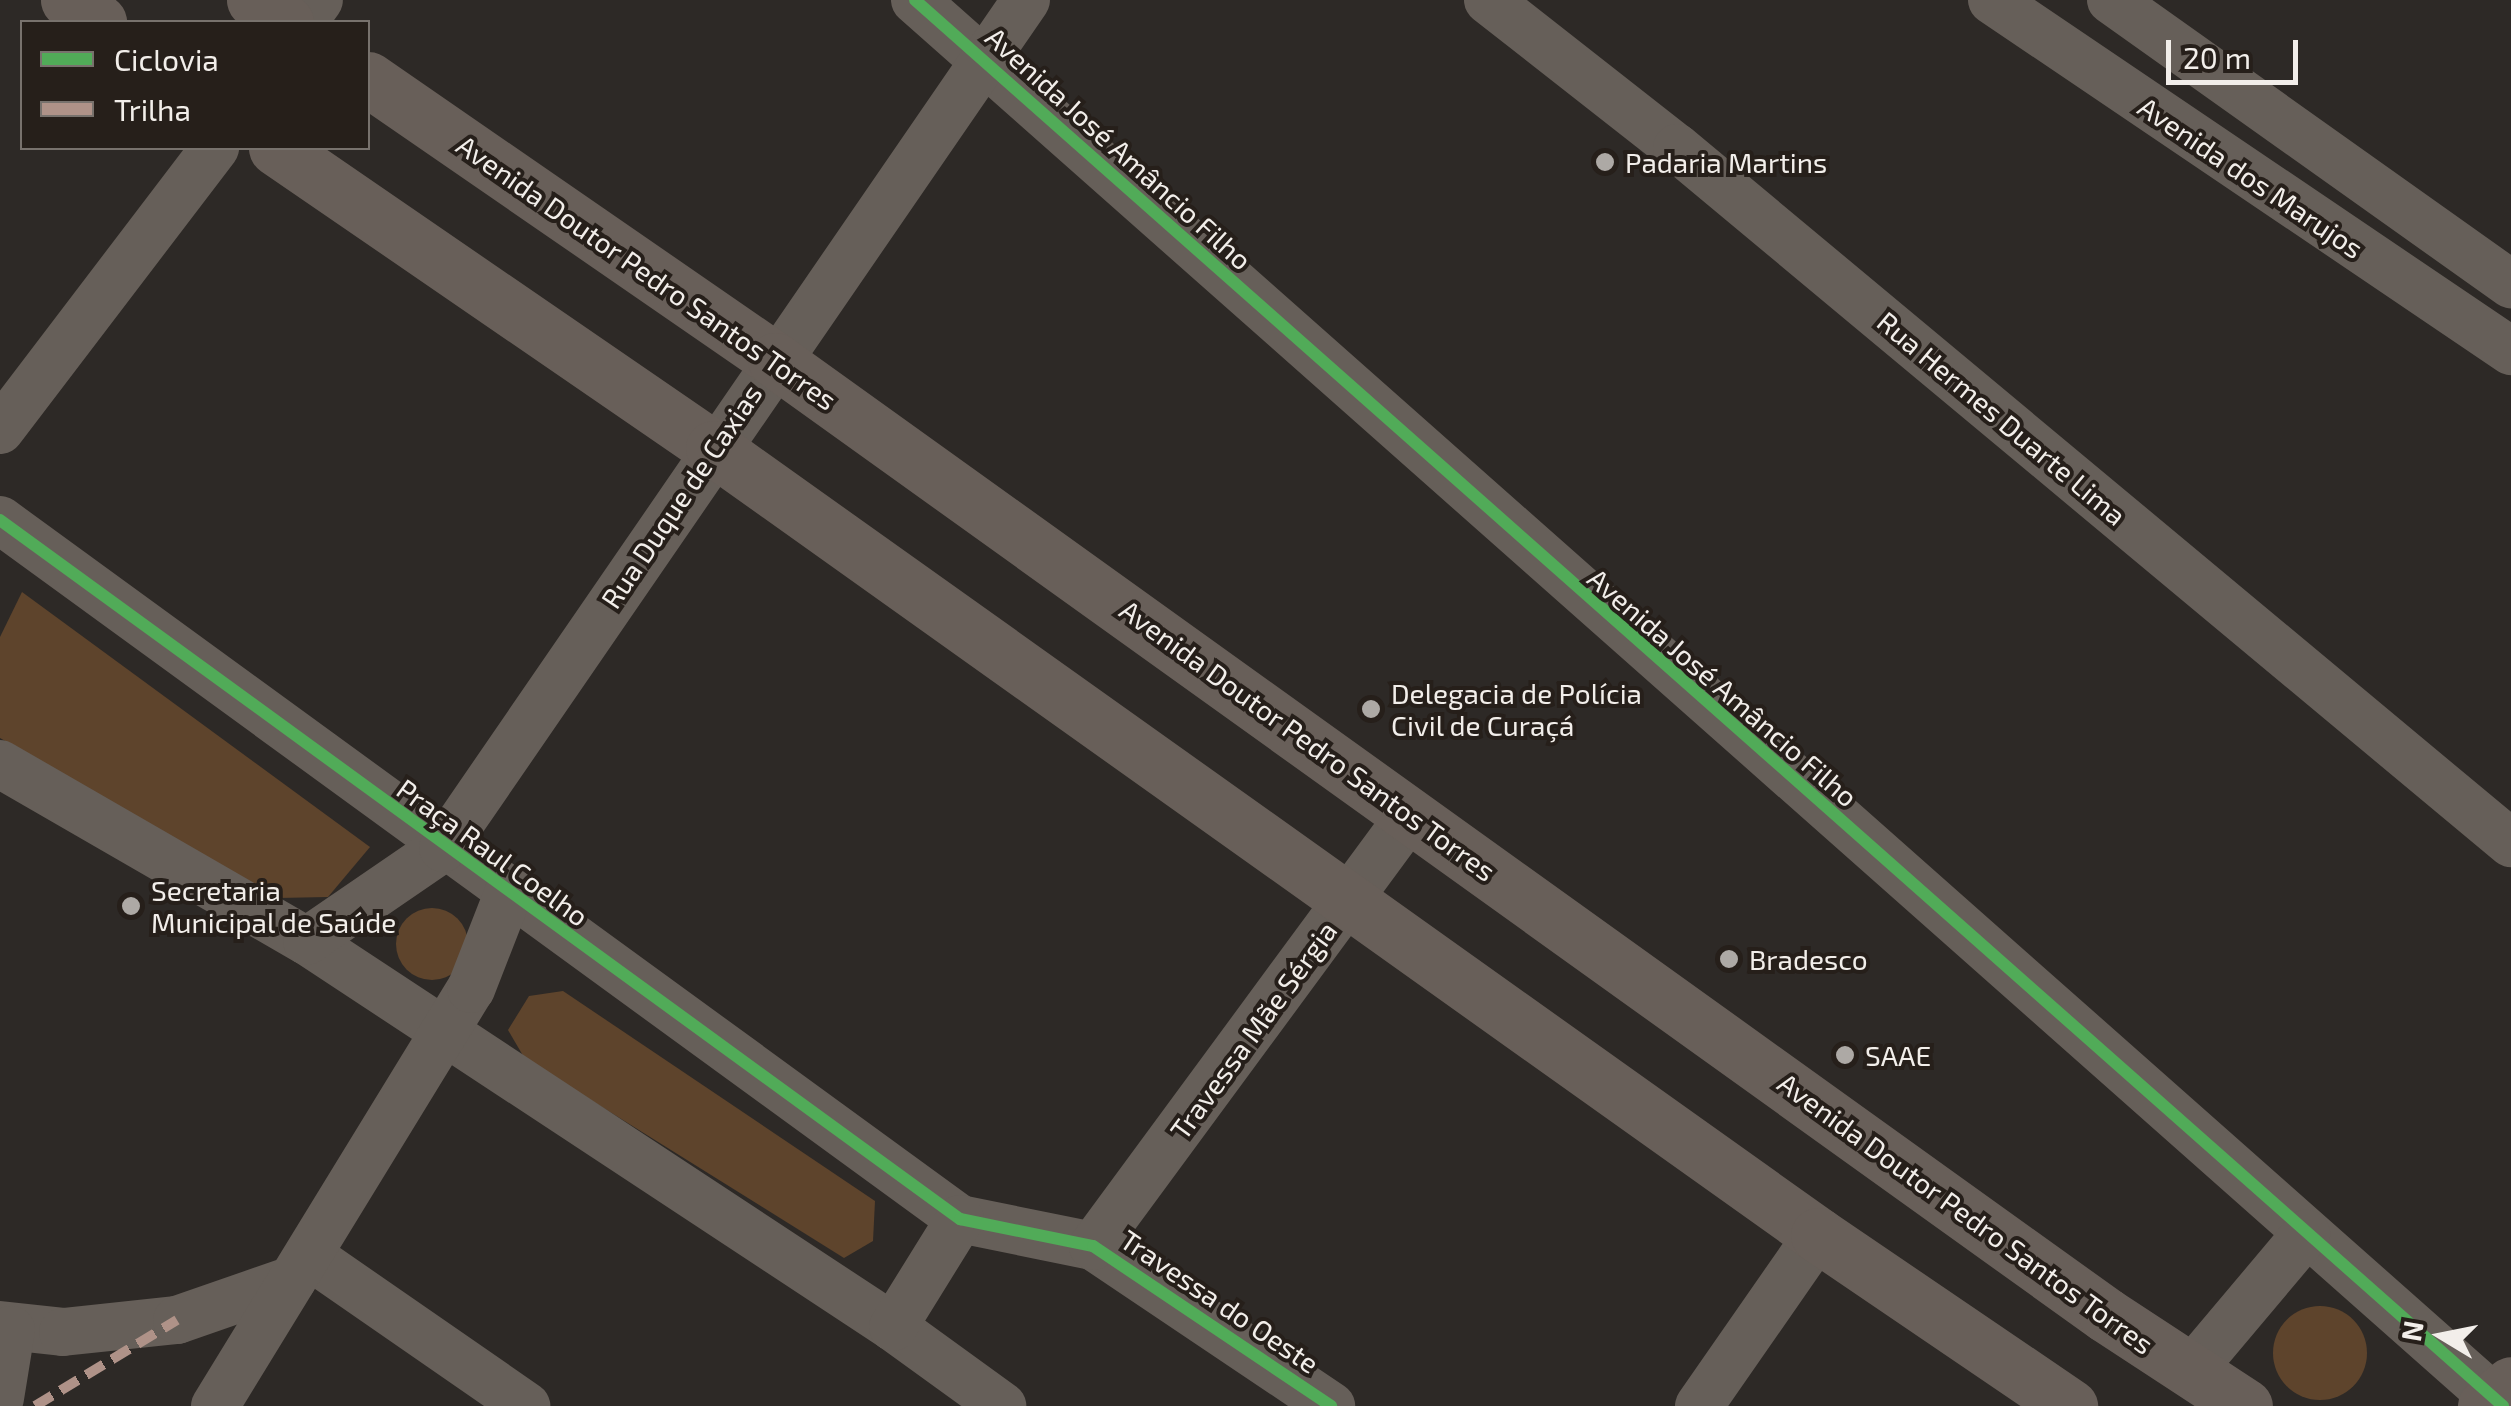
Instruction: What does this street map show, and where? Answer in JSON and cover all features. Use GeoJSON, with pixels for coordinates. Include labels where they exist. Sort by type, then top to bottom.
{"type":"FeatureCollection","features":[{"type":"Feature","properties":{"kind":"main road"},"geometry":{"type":"LineString","coordinates":[[68,0],[97,20]]}},
{"type":"Feature","properties":{"kind":"main road"},"geometry":{"type":"LineString","coordinates":[[254,0],[283,20]]}},
{"type":"Feature","properties":{"kind":"main road","name":"Avenida Doutor Pedro Santos Torres"},"geometry":{"type":"LineString","coordinates":[[370,79],[775,360],[2189,1372],[2245,1406]]}},
{"type":"Feature","properties":{"kind":"main road"},"geometry":{"type":"LineString","coordinates":[[279,150],[713,448],[1351,897],[1818,1235],[2070,1406]]}},
{"type":"Feature","properties":{"kind":"street","name":"Avenida José Amâncio Filho"},"geometry":{"type":"LineString","coordinates":[[915,0],[2306,1234],[2498,1399]]}},
{"type":"Feature","properties":{"kind":"street","name":"Rua Duque de Caxias"},"geometry":{"type":"LineString","coordinates":[[443,848],[713,448],[1026,0]]}},
{"type":"Feature","properties":{"kind":"street","name":"Rua Hermes Duarte Lima"},"geometry":{"type":"LineString","coordinates":[[1488,0],[1678,148],[2511,843]]}},
{"type":"Feature","properties":{"kind":"street","name":"Avenida dos Marujos"},"geometry":{"type":"LineString","coordinates":[[1992,0],[2511,351]]}},
{"type":"Feature","properties":{"kind":"street"},"geometry":{"type":"LineString","coordinates":[[2111,0],[2511,284]]}},
{"type":"Feature","properties":{"kind":"street"},"geometry":{"type":"LineString","coordinates":[[0,430],[213,150]]}},
{"type":"Feature","properties":{"kind":"street","name":"Praça Raul Coelho"},"geometry":{"type":"LineString","coordinates":[[0,520],[443,848],[960,1219]]}},
{"type":"Feature","properties":{"kind":"street"},"geometry":{"type":"LineString","coordinates":[[0,764],[307,941],[893,1327],[1002,1406]]}},
{"type":"Feature","properties":{"kind":"street","name":"Travessa Mãe Sérgia"},"geometry":{"type":"LineString","coordinates":[[1094,1246],[1411,814]]}},
{"type":"Feature","properties":{"kind":"street"},"geometry":{"type":"LineString","coordinates":[[307,941],[443,848]]}},
{"type":"Feature","properties":{"kind":"street"},"geometry":{"type":"LineString","coordinates":[[216,1406],[487,957],[508,894]]}},
{"type":"Feature","properties":{"kind":"street"},"geometry":{"type":"LineString","coordinates":[[893,1327],[960,1219]]}},
{"type":"Feature","properties":{"kind":"street","name":"Travessa do Oeste"},"geometry":{"type":"LineString","coordinates":[[960,1219],[1094,1246],[1331,1406]]}},
{"type":"Feature","properties":{"kind":"street"},"geometry":{"type":"LineString","coordinates":[[2189,1372],[2306,1234]]}},
{"type":"Feature","properties":{"kind":"street"},"geometry":{"type":"LineString","coordinates":[[1699,1406],[1818,1235]]}},
{"type":"Feature","properties":{"kind":"street"},"geometry":{"type":"LineString","coordinates":[[0,1398],[6,1327],[63,1332],[177,1320],[302,1269]]}},
{"type":"Feature","properties":{"kind":"street"},"geometry":{"type":"LineString","coordinates":[[302,1269],[526,1406]]}},
{"type":"Feature","properties":{"kind":"shaded area"},"geometry":{"type":"Polygon","coordinates":[[[22,592],[370,847],[328,897],[278,898],[0,738],[0,637],[22,592]]]}},
{"type":"Feature","properties":{"kind":"shaded area"},"geometry":{"type":"Polygon","coordinates":[[[432,908],[458,918],[468,944],[458,970],[432,980],[406,970],[396,944],[406,918],[432,908]]]}},
{"type":"Feature","properties":{"kind":"shaded area"},"geometry":{"type":"Polygon","coordinates":[[[563,991],[875,1201],[873,1241],[844,1258],[525,1059],[508,1030],[529,996],[563,991]]]}},
{"type":"Feature","properties":{"kind":"shaded area"},"geometry":{"type":"Polygon","coordinates":[[[2311,1306],[2329,1306],[2354,1319],[2364,1335],[2364,1371],[2354,1387],[2329,1400],[2311,1400],[2286,1387],[2273,1362],[2273,1344],[2286,1319],[2311,1306]]]}},
{"type":"Feature","properties":{"kind":"marked path"},"geometry":{"type":"LineString","coordinates":[[35,1406],[177,1320]]}},
{"type":"Feature","properties":{"kind":"cycle path"},"geometry":{"type":"LineString","coordinates":[[915,0],[2503,1406]]}},
{"type":"Feature","properties":{"kind":"cycle path"},"geometry":{"type":"LineString","coordinates":[[0,520],[960,1219],[1093,1246],[1331,1406]]}},
{"type":"Feature","properties":{"kind":"place","name":"Padaria Martins"},"geometry":{"type":"Point","coordinates":[1605,162]}},
{"type":"Feature","properties":{"kind":"place","name":"Delegacia de Polícia Civil de Curaçá"},"geometry":{"type":"Point","coordinates":[1371,709]}},
{"type":"Feature","properties":{"kind":"place","name":"Secretaria Municipal de Saúde"},"geometry":{"type":"Point","coordinates":[131,906]}},
{"type":"Feature","properties":{"kind":"place","name":"Bradesco"},"geometry":{"type":"Point","coordinates":[1729,959]}},
{"type":"Feature","properties":{"kind":"place","name":"SAAE"},"geometry":{"type":"Point","coordinates":[1845,1055]}}]}
